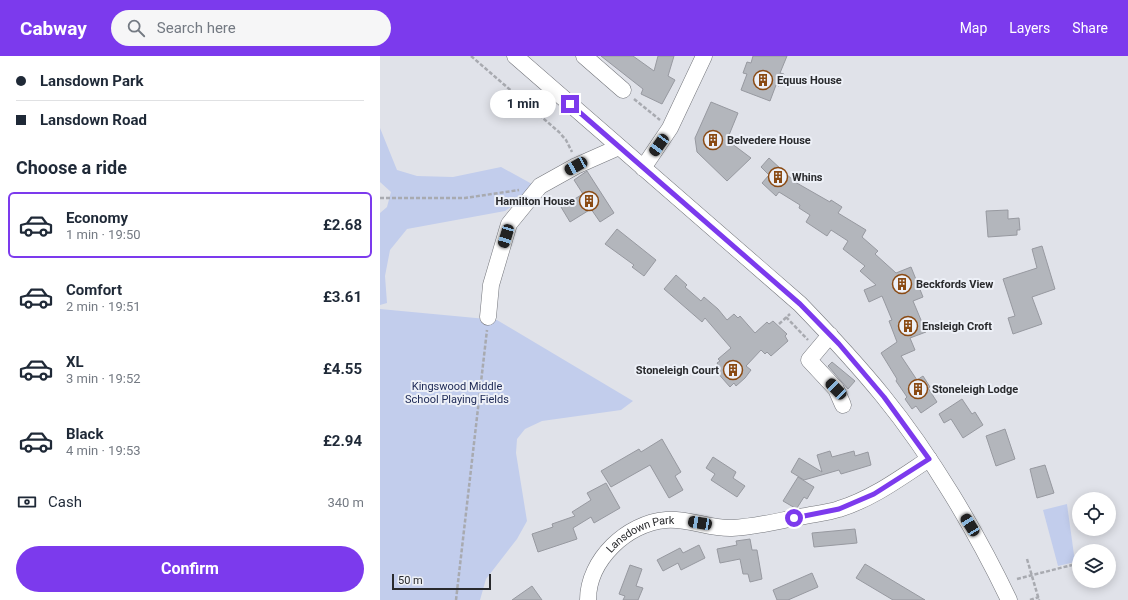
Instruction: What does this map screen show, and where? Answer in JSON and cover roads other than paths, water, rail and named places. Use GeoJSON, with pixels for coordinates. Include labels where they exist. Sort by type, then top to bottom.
{"type":"FeatureCollection","features":[{"type":"Feature","properties":{"kind":"street"},"geometry":{"type":"LineString","coordinates":[[515,56],[800,304],[830,335],[884,397],[929,459],[977,537],[1008,600]]}},
{"type":"Feature","properties":{"kind":"street"},"geometry":{"type":"LineString","coordinates":[[584,56],[623,90]]}},
{"type":"Feature","properties":{"kind":"street"},"geometry":{"type":"LineString","coordinates":[[642,168],[670,128],[704,56]]}},
{"type":"Feature","properties":{"kind":"street"},"geometry":{"type":"LineString","coordinates":[[488,317],[491,285],[509,224],[540,186],[576,166],[619,147]]}},
{"type":"Feature","properties":{"kind":"street"},"geometry":{"type":"LineString","coordinates":[[830,335],[809,360],[836,389],[843,405]]}},
{"type":"Feature","properties":{"kind":"street","name":"Lansdown Park"},"geometry":{"type":"LineString","coordinates":[[588,600],[592,578],[606,552],[619,539],[649,523],[666,520],[688,521],[730,528],[764,524],[839,509],[874,494],[929,459]]}},
{"type":"Feature","properties":{"kind":"place","name":"Equus House"},"geometry":{"type":"Point","coordinates":[763,80]}},
{"type":"Feature","properties":{"kind":"place","name":"Belvedere House"},"geometry":{"type":"Point","coordinates":[713,140]}},
{"type":"Feature","properties":{"kind":"place","name":"Whins"},"geometry":{"type":"Point","coordinates":[778,177]}},
{"type":"Feature","properties":{"kind":"place","name":"Hamilton House"},"geometry":{"type":"Point","coordinates":[589,201]}},
{"type":"Feature","properties":{"kind":"place","name":"Beckfords View"},"geometry":{"type":"Point","coordinates":[902,284]}},
{"type":"Feature","properties":{"kind":"place","name":"Ensleigh Croft"},"geometry":{"type":"Point","coordinates":[908,326]}},
{"type":"Feature","properties":{"kind":"place","name":"Stoneleigh Court"},"geometry":{"type":"Point","coordinates":[733,370]}},
{"type":"Feature","properties":{"kind":"place","name":"Stoneleigh Lodge"},"geometry":{"type":"Point","coordinates":[918,389]}},
{"type":"Feature","properties":{"kind":"park label","name":"Kingswood Middle School Playing Fields"},"geometry":{"type":"Point","coordinates":[457,392]}}]}
